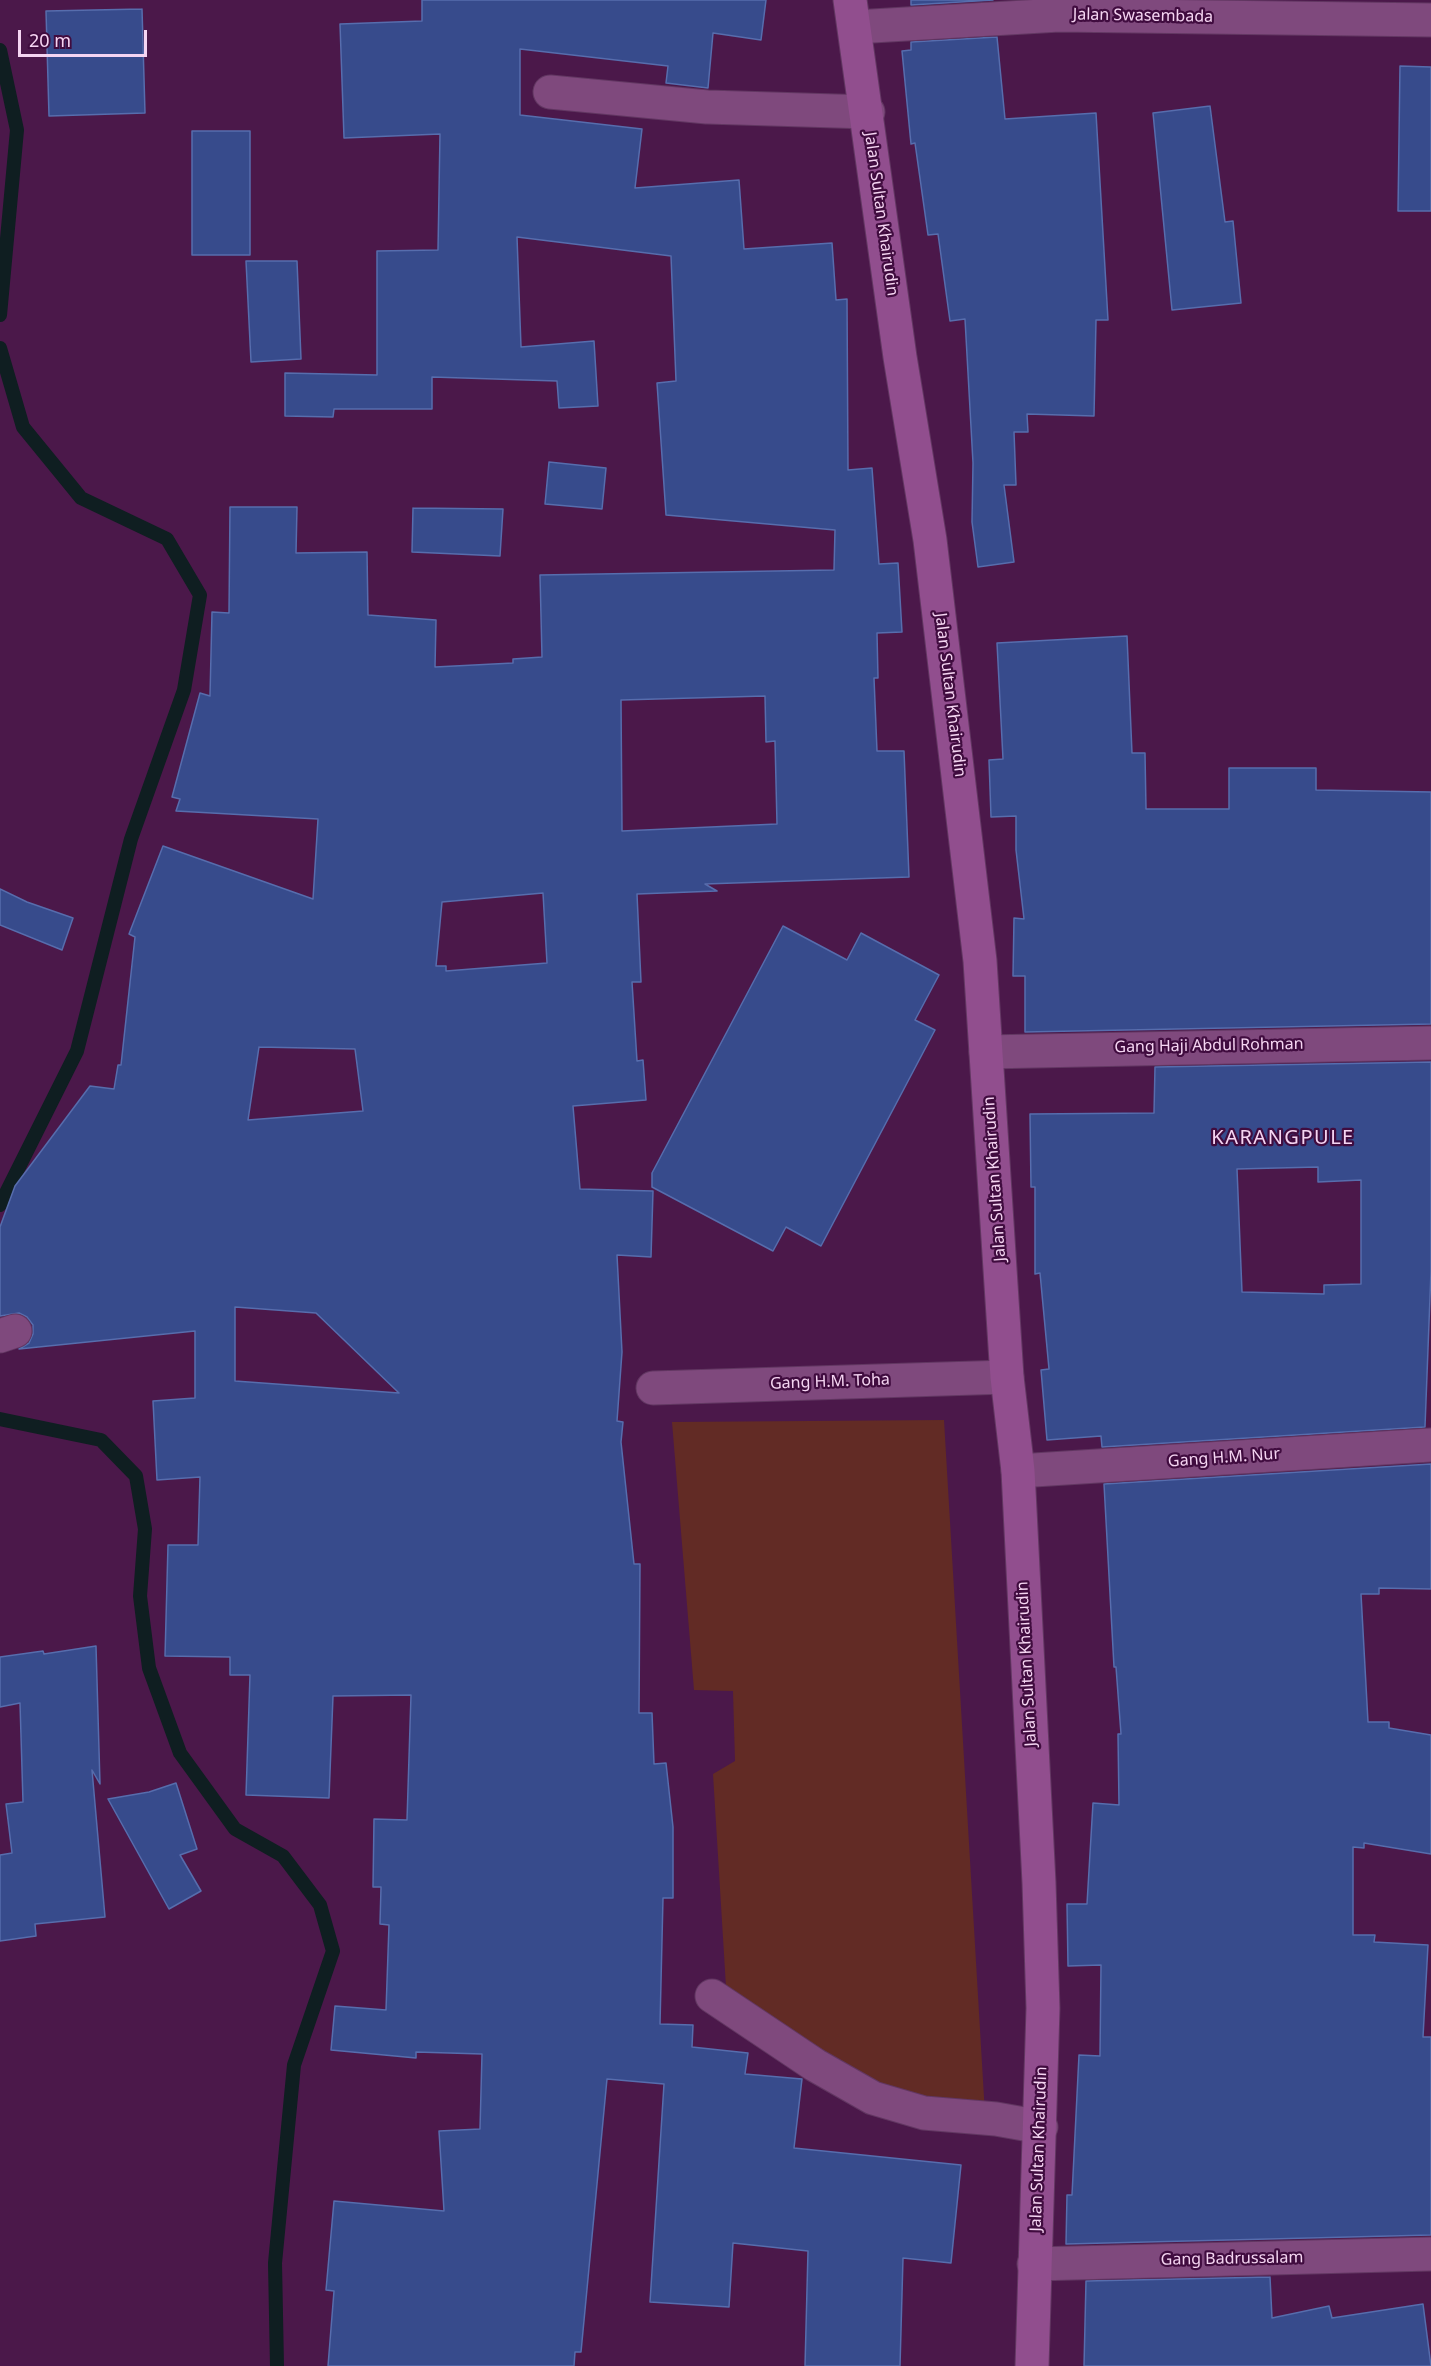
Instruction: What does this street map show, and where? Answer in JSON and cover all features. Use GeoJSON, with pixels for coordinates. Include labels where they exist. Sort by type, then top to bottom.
{"type":"FeatureCollection","features":[{"type":"Feature","properties":{"kind":"main road","name":"Jalan Sultan Khairudin"},"geometry":{"type":"LineString","coordinates":[[852,13],[868,112],[900,357],[930,540],[954,719],[978,940],[1007,1377],[1018,1471],[1039,1883],[1043,2008],[1032,2366]]}},
{"type":"Feature","properties":{"kind":"street","name":"Jalan Swasembada"},"geometry":{"type":"LineString","coordinates":[[852,13],[1431,20]]}},
{"type":"Feature","properties":{"kind":"street"},"geometry":{"type":"LineString","coordinates":[[550,92],[707,107],[868,112]]}},
{"type":"Feature","properties":{"kind":"street","name":"Gang Haji Abdul Rohman"},"geometry":{"type":"LineString","coordinates":[[986,1052],[1431,1043]]}},
{"type":"Feature","properties":{"kind":"street","name":"Gang H.M. Toha"},"geometry":{"type":"LineString","coordinates":[[653,1388],[1007,1377]]}},
{"type":"Feature","properties":{"kind":"street","name":"Gang H.M. Nur"},"geometry":{"type":"LineString","coordinates":[[1018,1471],[1431,1445]]}},
{"type":"Feature","properties":{"kind":"street"},"geometry":{"type":"LineString","coordinates":[[712,1996],[815,2065],[873,2098],[924,2114],[996,2119],[1041,2127]]}},
{"type":"Feature","properties":{"kind":"street","name":"Gang Badrussalam"},"geometry":{"type":"LineString","coordinates":[[1034,2264],[1431,2254]]}},
{"type":"Feature","properties":{"kind":"shaded area"},"geometry":{"type":"Polygon","coordinates":[[[944,1420],[985,2114],[880,2098],[726,1987],[713,1774],[735,1761],[733,1691],[694,1690],[672,1422],[944,1420]]]}},
{"type":"Feature","properties":{"kind":"building"},"geometry":{"type":"Polygon","coordinates":[[[422,0],[766,0],[761,40],[713,33],[708,88],[666,83],[668,66],[520,49],[520,115],[642,129],[635,188],[739,180],[744,249],[832,243],[836,300],[847,299],[848,470],[872,468],[879,564],[898,563],[902,632],[877,633],[878,678],[874,678],[877,751],[904,751],[909,877],[705,884],[717,891],[637,894],[641,982],[632,982],[637,1061],[643,1060],[646,1100],[573,1106],[580,1189],[653,1191],[651,1257],[617,1255],[622,1352],[617,1421],[623,1422],[621,1442],[634,1564],[640,1564],[639,1713],[652,1713],[654,1764],[666,1763],[673,1827],[673,1898],[663,1898],[660,2024],[693,2025],[692,2047],[748,2053],[745,2074],[802,2079],[794,2148],[961,2165],[951,2263],[903,2258],[900,2366],[805,2366],[808,2251],[733,2243],[729,2307],[650,2302],[664,2084],[607,2079],[581,2352],[575,2352],[574,2366],[328,2366],[334,2291],[326,2290],[334,2201],[444,2211],[439,2131],[480,2129],[482,2054],[416,2052],[416,2058],[331,2050],[335,2006],[386,2010],[389,1925],[380,1924],[381,1887],[373,1887],[374,1819],[407,1820],[411,1695],[333,1696],[329,1798],[246,1795],[250,1675],[230,1675],[230,1657],[165,1656],[168,1545],[198,1545],[200,1477],[157,1480],[153,1401],[195,1398],[195,1331],[19,1349],[29,1343],[33,1334],[33,1325],[27,1317],[19,1313],[0,1316],[0,1227],[15,1186],[90,1086],[114,1089],[118,1065],[121,1065],[135,937],[129,934],[163,846],[313,899],[318,819],[176,811],[180,799],[172,797],[200,693],[210,696],[212,612],[229,613],[230,507],[297,507],[296,553],[367,552],[368,615],[436,620],[435,667],[513,663],[513,659],[542,657],[540,575],[834,570],[835,530],[666,515],[657,383],[676,381],[671,256],[517,237],[521,347],[594,341],[598,406],[559,408],[557,381],[432,377],[432,409],[334,409],[333,417],[285,416],[285,373],[377,375],[377,251],[438,250],[440,134],[344,138],[340,24],[422,21],[422,0]],[[765,696],[621,700],[622,831],[777,824],[775,741],[766,742],[765,696]],[[543,893],[442,902],[436,966],[446,966],[446,971],[547,963],[543,893]],[[259,1047],[248,1120],[363,1111],[355,1049],[259,1047]],[[235,1307],[235,1381],[399,1393],[316,1313],[235,1307]]]}},
{"type":"Feature","properties":{"kind":"building"},"geometry":{"type":"Polygon","coordinates":[[[911,0],[993,0],[911,5],[911,0]]]}},
{"type":"Feature","properties":{"kind":"building"},"geometry":{"type":"Polygon","coordinates":[[[142,9],[145,113],[49,116],[46,11],[142,9]]]}},
{"type":"Feature","properties":{"kind":"building"},"geometry":{"type":"Polygon","coordinates":[[[997,37],[1005,119],[1096,113],[1108,320],[1096,320],[1094,416],[1027,414],[1028,432],[1014,432],[1016,485],[1004,485],[1014,562],[978,567],[972,522],[973,463],[965,319],[950,321],[938,234],[928,235],[915,143],[911,144],[902,51],[911,50],[911,42],[997,37]]]}},
{"type":"Feature","properties":{"kind":"building"},"geometry":{"type":"Polygon","coordinates":[[[1400,66],[1431,67],[1431,211],[1398,211],[1400,66]]]}},
{"type":"Feature","properties":{"kind":"building"},"geometry":{"type":"Polygon","coordinates":[[[1210,106],[1225,222],[1233,221],[1241,303],[1172,310],[1153,113],[1210,106]]]}},
{"type":"Feature","properties":{"kind":"building"},"geometry":{"type":"Polygon","coordinates":[[[192,131],[250,131],[250,255],[192,255],[192,131]]]}},
{"type":"Feature","properties":{"kind":"building"},"geometry":{"type":"Polygon","coordinates":[[[246,261],[297,261],[301,359],[251,362],[246,261]]]}},
{"type":"Feature","properties":{"kind":"building"},"geometry":{"type":"Polygon","coordinates":[[[549,462],[606,468],[602,509],[545,504],[549,462]]]}},
{"type":"Feature","properties":{"kind":"building"},"geometry":{"type":"Polygon","coordinates":[[[413,508],[503,509],[500,556],[412,552],[413,508]]]}},
{"type":"Feature","properties":{"kind":"building"},"geometry":{"type":"Polygon","coordinates":[[[1127,636],[1132,753],[1145,753],[1146,809],[1229,809],[1229,768],[1316,768],[1316,790],[1431,792],[1431,1024],[1025,1032],[1025,976],[1013,976],[1014,918],[1024,919],[1016,850],[1016,816],[991,817],[989,760],[1003,759],[997,643],[1127,636]]]}},
{"type":"Feature","properties":{"kind":"building"},"geometry":{"type":"Polygon","coordinates":[[[0,889],[27,902],[73,918],[62,950],[0,925],[0,889]]]}},
{"type":"Feature","properties":{"kind":"building"},"geometry":{"type":"Polygon","coordinates":[[[783,926],[847,960],[861,933],[939,975],[915,1020],[935,1030],[821,1246],[786,1227],[773,1251],[652,1187],[652,1173],[783,926]]]}},
{"type":"Feature","properties":{"kind":"building"},"geometry":{"type":"Polygon","coordinates":[[[1431,1062],[1431,1271],[1425,1427],[1102,1447],[1101,1436],[1047,1440],[1041,1370],[1049,1369],[1040,1273],[1035,1274],[1035,1187],[1031,1187],[1030,1114],[1154,1113],[1155,1067],[1431,1062]],[[1318,1167],[1237,1169],[1242,1292],[1324,1294],[1324,1285],[1361,1284],[1361,1180],[1318,1182],[1318,1167]]]}},
{"type":"Feature","properties":{"kind":"building"},"geometry":{"type":"Polygon","coordinates":[[[1431,1464],[1431,1589],[1379,1588],[1379,1594],[1361,1594],[1368,1722],[1389,1722],[1389,1728],[1431,1735],[1431,1854],[1364,1843],[1364,1848],[1353,1847],[1353,1935],[1375,1935],[1374,1942],[1428,1945],[1423,2037],[1431,2037],[1431,2235],[1066,2244],[1067,2195],[1072,2195],[1079,2055],[1100,2056],[1101,1965],[1068,1966],[1067,1904],[1087,1904],[1093,1803],[1119,1805],[1118,1734],[1121,1734],[1116,1667],[1114,1667],[1104,1484],[1431,1464]]]}},
{"type":"Feature","properties":{"kind":"building"},"geometry":{"type":"Polygon","coordinates":[[[96,1646],[100,1784],[92,1770],[105,1917],[35,1924],[36,1936],[0,1941],[0,1855],[12,1853],[6,1804],[23,1802],[20,1703],[0,1707],[0,1657],[43,1651],[44,1654],[96,1646]]]}},
{"type":"Feature","properties":{"kind":"building"},"geometry":{"type":"Polygon","coordinates":[[[176,1783],[197,1849],[180,1855],[201,1891],[169,1909],[108,1799],[149,1792],[176,1783]]]}},
{"type":"Feature","properties":{"kind":"building"},"geometry":{"type":"Polygon","coordinates":[[[1270,2277],[1272,2318],[1329,2306],[1332,2318],[1423,2304],[1431,2366],[1084,2366],[1086,2281],[1270,2277]]]}},
{"type":"Feature","properties":{"kind":"waterway"},"geometry":{"type":"LineString","coordinates":[[0,50],[17,130],[0,315]]}},
{"type":"Feature","properties":{"kind":"waterway"},"geometry":{"type":"LineString","coordinates":[[0,348],[23,427],[81,498],[167,539],[200,595],[184,690],[131,839],[77,1051],[0,1205]]}},
{"type":"Feature","properties":{"kind":"waterway"},"geometry":{"type":"LineString","coordinates":[[0,1419],[101,1440],[136,1476],[145,1529],[140,1596],[149,1668],[180,1753],[235,1829],[283,1856],[320,1905],[333,1951],[294,2065],[275,2263],[277,2366]]}},
{"type":"Feature","properties":{"kind":"district","name":"KARANGPULE"},"geometry":{"type":"Point","coordinates":[1283,1138]}}]}
